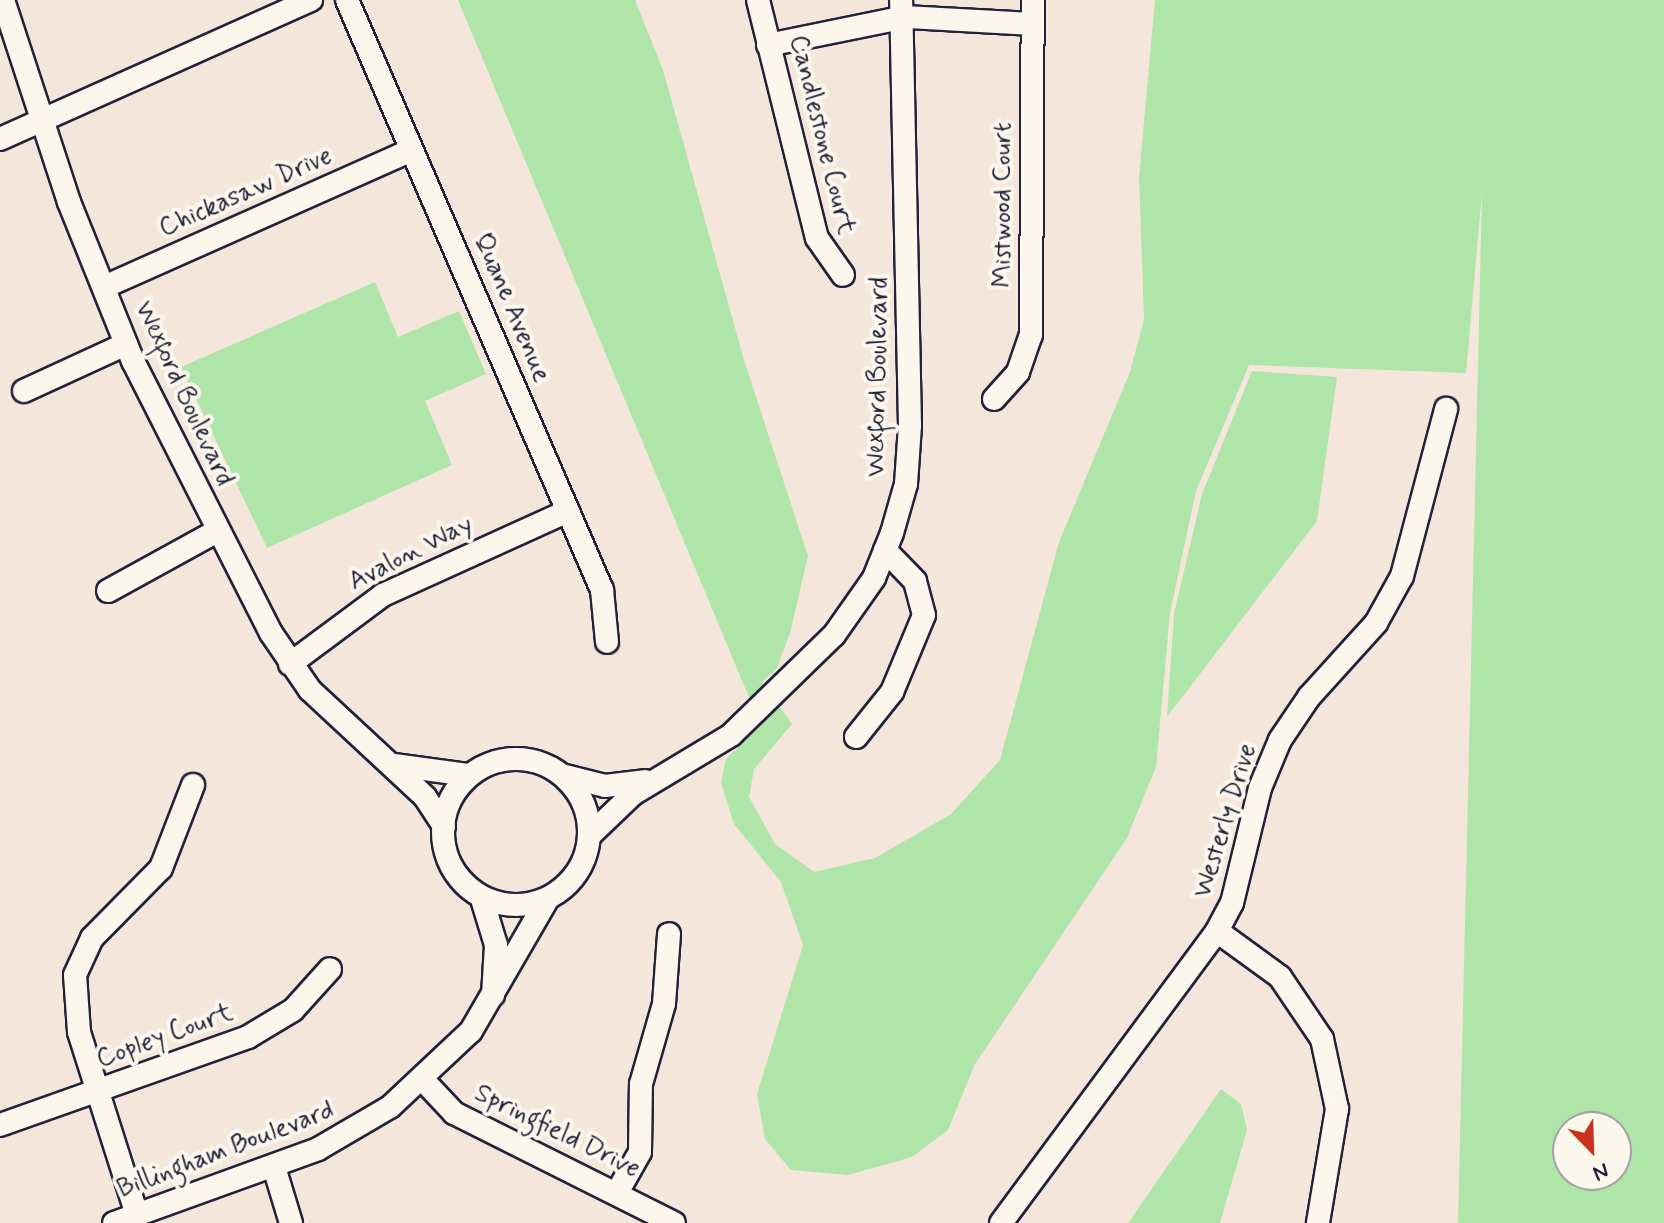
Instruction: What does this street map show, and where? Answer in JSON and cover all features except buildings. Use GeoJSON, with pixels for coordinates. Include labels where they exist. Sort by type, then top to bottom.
{"type":"FeatureCollection","features":[{"type":"Feature","properties":{"kind":"street","name":"Wexford Boulevard"},"geometry":{"type":"LineString","coordinates":[[3,0],[41,119],[126,344],[217,531],[290,664],[337,720],[393,764],[444,826]]}},
{"type":"Feature","properties":{"kind":"street"},"geometry":{"type":"LineString","coordinates":[[0,139],[311,0]]}},
{"type":"Feature","properties":{"kind":"street","name":"Quane Avenue"},"geometry":{"type":"LineString","coordinates":[[347,0],[602,590],[607,642]]}},
{"type":"Feature","properties":{"kind":"street","name":"Candlestone Court"},"geometry":{"type":"LineString","coordinates":[[758,0],[817,238],[843,275]]}},
{"type":"Feature","properties":{"kind":"street","name":"Mistwood Court"},"geometry":{"type":"LineString","coordinates":[[994,399],[1018,372],[1031,335],[1033,0]]}},
{"type":"Feature","properties":{"kind":"street","name":"Wexford Boulevard"},"geometry":{"type":"LineString","coordinates":[[589,836],[614,808],[731,735],[834,635],[885,550],[906,484],[910,425],[908,6]]}},
{"type":"Feature","properties":{"kind":"street"},"geometry":{"type":"LineString","coordinates":[[768,45],[908,6],[1031,24]]}},
{"type":"Feature","properties":{"kind":"street","name":"Chickasaw Drive"},"geometry":{"type":"LineString","coordinates":[[104,287],[411,150]]}},
{"type":"Feature","properties":{"kind":"street"},"geometry":{"type":"LineString","coordinates":[[24,391],[126,344]]}},
{"type":"Feature","properties":{"kind":"street","name":"Westerly Drive"},"geometry":{"type":"LineString","coordinates":[[1001,1223],[1217,931],[1232,903],[1260,788],[1280,740],[1309,697],[1376,623],[1402,576],[1446,409]]}},
{"type":"Feature","properties":{"kind":"street","name":"Avalon Way"},"geometry":{"type":"LineString","coordinates":[[290,664],[383,595],[568,511]]}},
{"type":"Feature","properties":{"kind":"street"},"geometry":{"type":"LineString","coordinates":[[108,591],[217,531]]}},
{"type":"Feature","properties":{"kind":"street"},"geometry":{"type":"LineString","coordinates":[[856,737],[892,692],[924,615],[915,581],[885,550]]}},
{"type":"Feature","properties":{"kind":"street"},"geometry":{"type":"LineString","coordinates":[[482,899],[514,906],[547,900],[580,868],[589,836],[584,805],[565,776],[523,758],[494,761],[469,775],[451,798],[444,826],[453,869],[482,899],[496,945],[494,996]]}},
{"type":"Feature","properties":{"kind":"street","name":"Wexford Boulevard"},"geometry":{"type":"LineString","coordinates":[[393,764],[437,775],[469,775]]}},
{"type":"Feature","properties":{"kind":"street","name":"Wexford Boulevard"},"geometry":{"type":"LineString","coordinates":[[565,776],[605,786],[658,778]]}},
{"type":"Feature","properties":{"kind":"street"},"geometry":{"type":"LineString","coordinates":[[137,1215],[74,1011],[75,975],[92,938],[161,868],[193,785]]}},
{"type":"Feature","properties":{"kind":"street","name":"Billingham Boulevard"},"geometry":{"type":"LineString","coordinates":[[114,1223],[274,1167],[354,1132],[424,1081],[494,996],[547,900]]}},
{"type":"Feature","properties":{"kind":"street"},"geometry":{"type":"LineString","coordinates":[[1217,931],[1280,977],[1322,1039],[1337,1109],[1318,1223]]}},
{"type":"Feature","properties":{"kind":"street"},"geometry":{"type":"LineString","coordinates":[[618,1191],[640,1152],[641,1084],[664,1004],[669,934]]}},
{"type":"Feature","properties":{"kind":"street","name":"Copley Court"},"geometry":{"type":"LineString","coordinates":[[0,1125],[271,1025],[330,969]]}},
{"type":"Feature","properties":{"kind":"street","name":"Springfield Drive"},"geometry":{"type":"LineString","coordinates":[[424,1081],[454,1113],[618,1191],[674,1223]]}},
{"type":"Feature","properties":{"kind":"street"},"geometry":{"type":"LineString","coordinates":[[274,1167],[291,1223]]}},
{"type":"Feature","properties":{"kind":"green space"},"geometry":{"type":"Polygon","coordinates":[[[458,0],[635,0],[663,70],[744,360],[808,556],[790,633],[777,668],[762,682],[792,724],[754,769],[749,797],[775,844],[814,872],[875,858],[951,814],[1000,760],[1059,542],[1130,372],[1144,319],[1139,177],[1155,0],[1664,0],[1664,1223],[1458,1223],[1482,192],[1466,373],[1249,365],[1196,491],[1170,613],[1156,767],[1127,838],[975,1064],[948,1130],[912,1157],[848,1175],[791,1170],[765,1139],[757,1094],[803,945],[781,882],[734,824],[721,783],[726,759],[761,726],[458,0]]]}},
{"type":"Feature","properties":{"kind":"green space"},"geometry":{"type":"Polygon","coordinates":[[[375,282],[398,337],[459,311],[486,374],[425,401],[452,465],[267,548],[181,367],[375,282]]]}},
{"type":"Feature","properties":{"kind":"green space"},"geometry":{"type":"Polygon","coordinates":[[[1252,371],[1337,377],[1317,521],[1167,717],[1174,614],[1202,494],[1252,371]]]}},
{"type":"Feature","properties":{"kind":"green space"},"geometry":{"type":"Polygon","coordinates":[[[1221,1089],[1241,1104],[1247,1130],[1220,1223],[1128,1223],[1221,1089]]]}}]}
